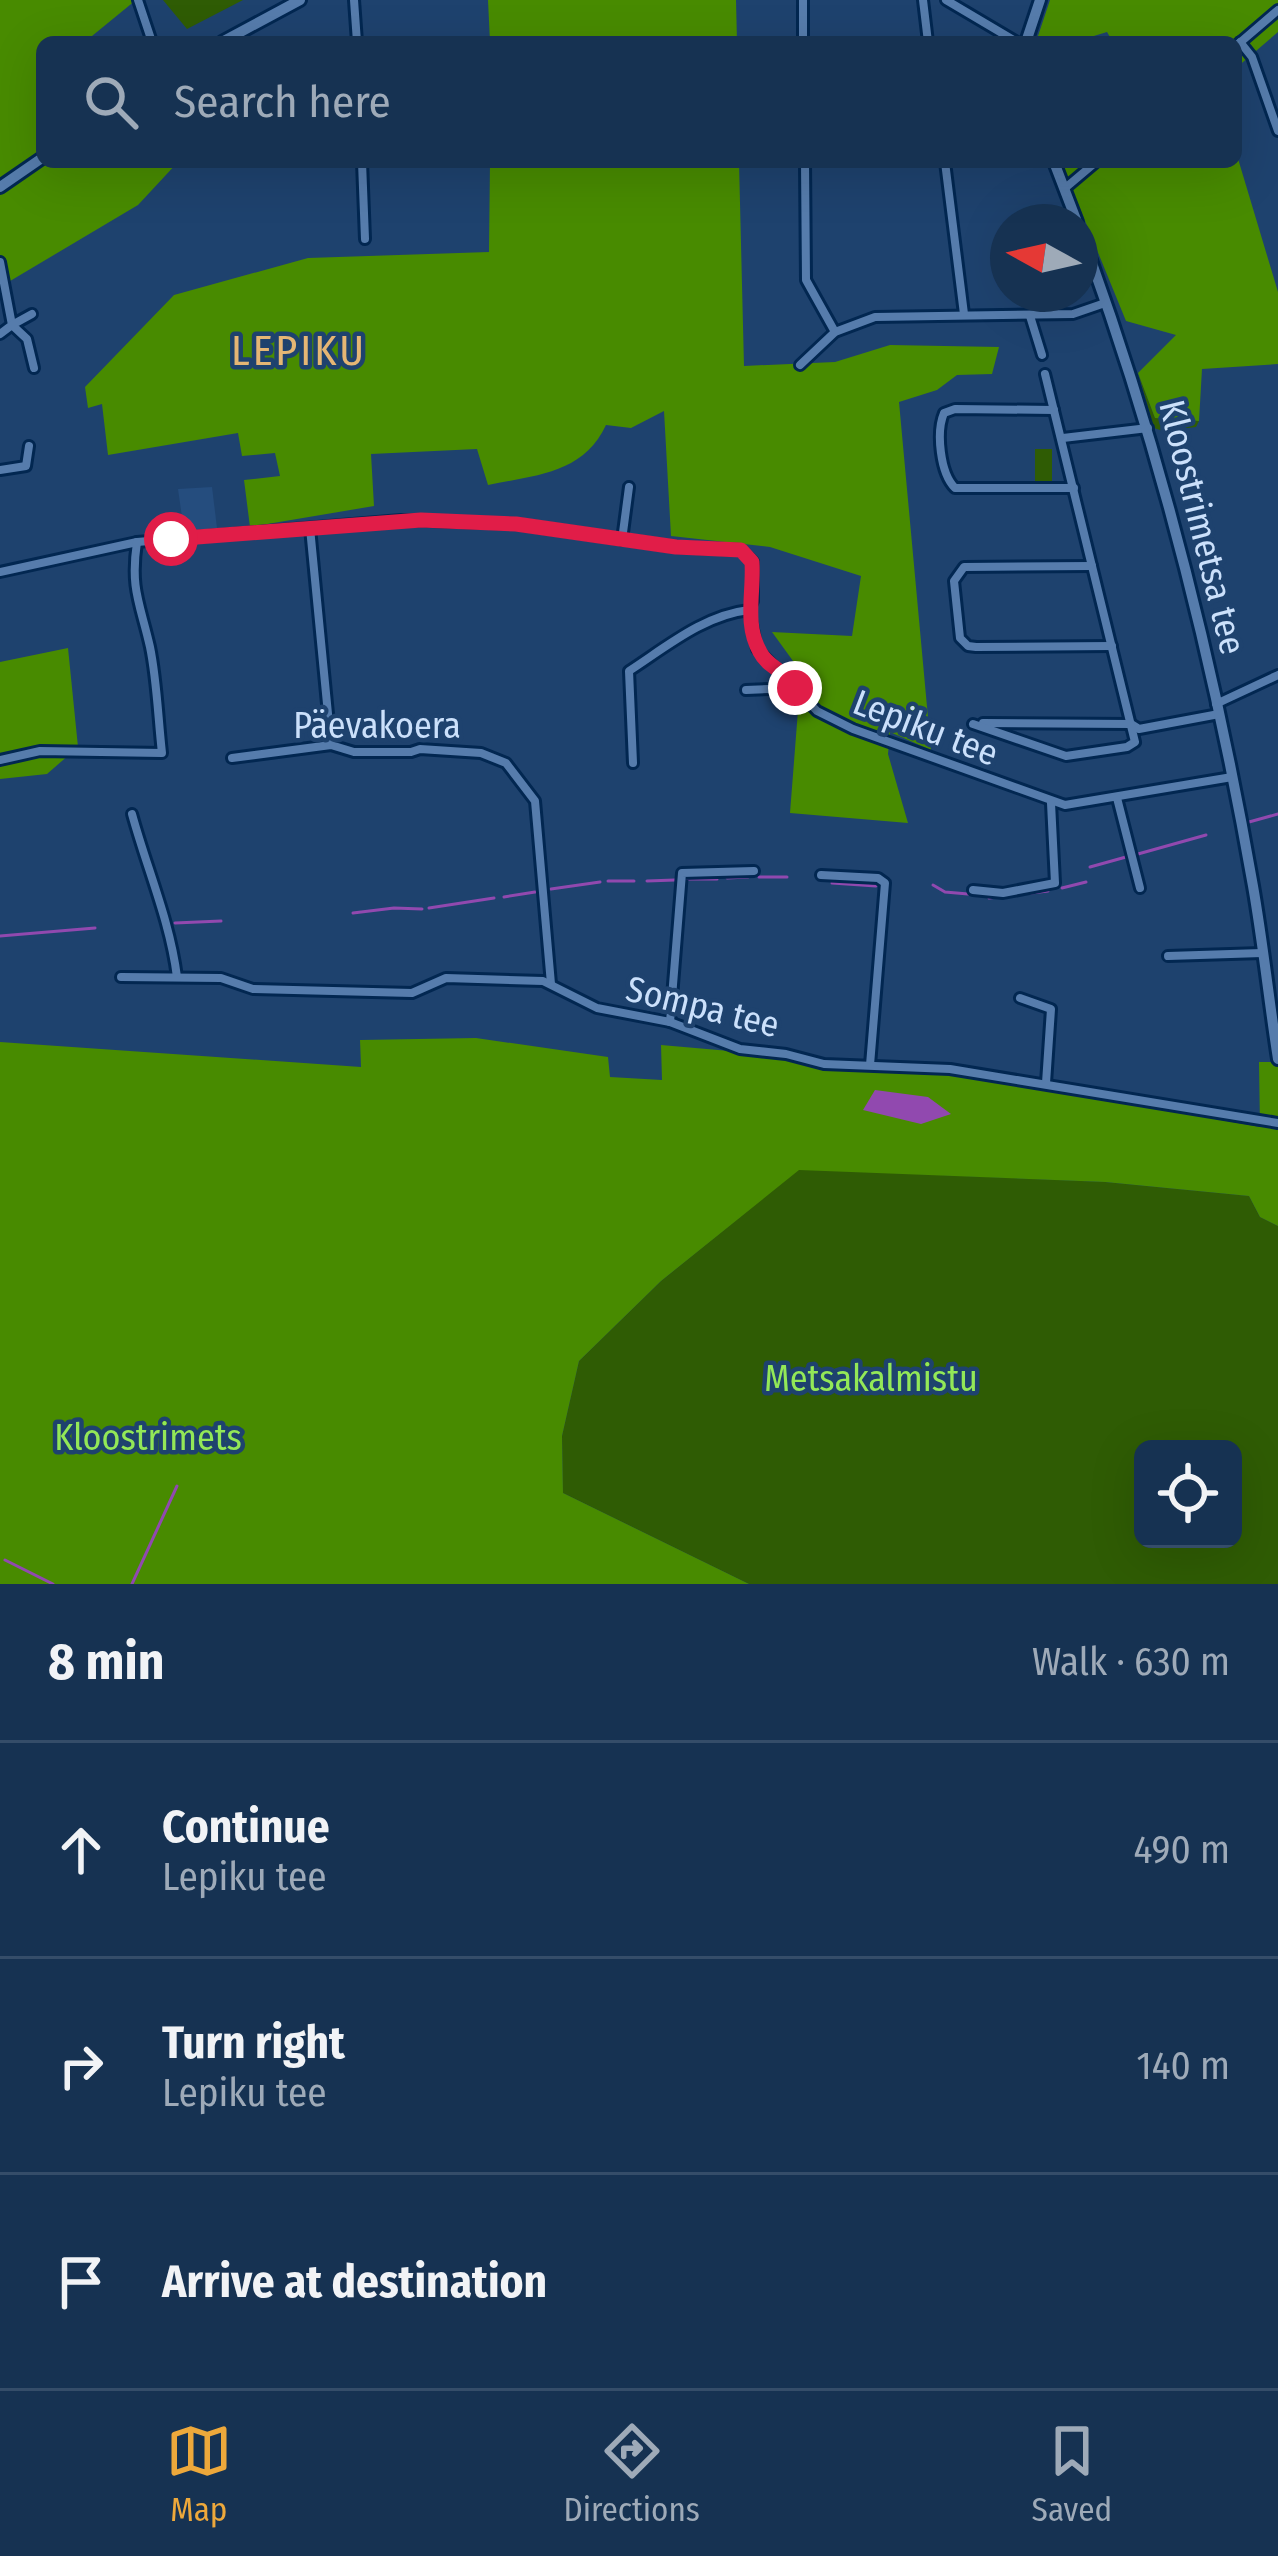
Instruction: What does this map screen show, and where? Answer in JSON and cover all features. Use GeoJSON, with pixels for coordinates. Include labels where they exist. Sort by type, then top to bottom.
{"type":"FeatureCollection","features":[{"type":"Feature","properties":{"kind":"main road"},"geometry":{"type":"LineString","coordinates":[[233,36],[300,0]]}},
{"type":"Feature","properties":{"kind":"main road"},"geometry":{"type":"LineString","coordinates":[[1025,36],[1040,0]]}},
{"type":"Feature","properties":{"kind":"main road"},"geometry":{"type":"LineString","coordinates":[[0,187],[36,162]]}},
{"type":"Feature","properties":{"kind":"main road","name":"Kloostrimetsa tee"},"geometry":{"type":"LineString","coordinates":[[1056,168],[1070,204]]}},
{"type":"Feature","properties":{"kind":"main road","name":"Kloostrimetsa tee"},"geometry":{"type":"LineString","coordinates":[[1098,278],[1148,428],[1218,709],[1278,1059]]}},
{"type":"Feature","properties":{"kind":"street"},"geometry":{"type":"LineString","coordinates":[[138,0],[150,36]]}},
{"type":"Feature","properties":{"kind":"street"},"geometry":{"type":"LineString","coordinates":[[354,0],[357,36]]}},
{"type":"Feature","properties":{"kind":"street"},"geometry":{"type":"LineString","coordinates":[[802,0],[803,36]]}},
{"type":"Feature","properties":{"kind":"street"},"geometry":{"type":"LineString","coordinates":[[923,0],[927,36]]}},
{"type":"Feature","properties":{"kind":"street"},"geometry":{"type":"LineString","coordinates":[[946,0],[1011,36]]}},
{"type":"Feature","properties":{"kind":"street"},"geometry":{"type":"LineString","coordinates":[[1242,41],[1278,10]]}},
{"type":"Feature","properties":{"kind":"street"},"geometry":{"type":"LineString","coordinates":[[1242,48],[1252,57],[1278,131]]}},
{"type":"Feature","properties":{"kind":"street"},"geometry":{"type":"LineString","coordinates":[[362,168],[365,239]]}},
{"type":"Feature","properties":{"kind":"street"},"geometry":{"type":"LineString","coordinates":[[805,168],[806,280],[835,332]]}},
{"type":"Feature","properties":{"kind":"street"},"geometry":{"type":"LineString","coordinates":[[945,168],[964,314]]}},
{"type":"Feature","properties":{"kind":"street"},"geometry":{"type":"LineString","coordinates":[[1064,189],[1089,168]]}},
{"type":"Feature","properties":{"kind":"street"},"geometry":{"type":"LineString","coordinates":[[0,262],[12,325],[27,339],[34,368]]}},
{"type":"Feature","properties":{"kind":"street"},"geometry":{"type":"LineString","coordinates":[[800,365],[835,332],[875,317],[1073,314],[1107,302]]}},
{"type":"Feature","properties":{"kind":"street"},"geometry":{"type":"LineString","coordinates":[[0,334],[32,314]]}},
{"type":"Feature","properties":{"kind":"street"},"geometry":{"type":"LineString","coordinates":[[1030,315],[1042,355]]}},
{"type":"Feature","properties":{"kind":"street"},"geometry":{"type":"LineString","coordinates":[[1045,374],[1063,438],[1074,488],[1130,724],[1135,742],[1066,756],[973,724],[1130,724],[1139,729],[1218,709],[1278,675]]}},
{"type":"Feature","properties":{"kind":"street"},"geometry":{"type":"LineString","coordinates":[[1054,410],[944,412],[939,425],[946,478],[955,488],[1074,488]]}},
{"type":"Feature","properties":{"kind":"street"},"geometry":{"type":"LineString","coordinates":[[1063,438],[1148,428]]}},
{"type":"Feature","properties":{"kind":"street"},"geometry":{"type":"LineString","coordinates":[[0,470],[26,466],[28,446]]}},
{"type":"Feature","properties":{"kind":"street"},"geometry":{"type":"LineString","coordinates":[[622,540],[629,487]]}},
{"type":"Feature","properties":{"kind":"street","name":"Lepiku tee"},"geometry":{"type":"LineString","coordinates":[[0,572],[137,542],[401,520],[537,526],[622,540],[741,550],[752,562],[749,610],[758,649],[818,711],[853,729],[1052,803],[1075,805],[1232,777]]}},
{"type":"Feature","properties":{"kind":"street"},"geometry":{"type":"LineString","coordinates":[[310,528],[332,746]]}},
{"type":"Feature","properties":{"kind":"street"},"geometry":{"type":"LineString","coordinates":[[0,760],[40,751],[162,753],[149,644],[134,581],[137,542]]}},
{"type":"Feature","properties":{"kind":"street"},"geometry":{"type":"LineString","coordinates":[[1093,566],[964,567],[954,581],[960,638],[976,647],[1112,646]]}},
{"type":"Feature","properties":{"kind":"street"},"geometry":{"type":"LineString","coordinates":[[633,763],[629,671],[698,626],[726,613],[749,610]]}},
{"type":"Feature","properties":{"kind":"street"},"geometry":{"type":"LineString","coordinates":[[746,690],[795,688]]}},
{"type":"Feature","properties":{"kind":"street","name":"Päevakoera"},"geometry":{"type":"LineString","coordinates":[[232,758],[332,746],[354,752],[481,753],[506,764],[535,801],[551,984]]}},
{"type":"Feature","properties":{"kind":"street"},"geometry":{"type":"LineString","coordinates":[[1117,798],[1139,888]]}},
{"type":"Feature","properties":{"kind":"street"},"geometry":{"type":"LineString","coordinates":[[973,890],[1003,893],[1055,883],[1052,803]]}},
{"type":"Feature","properties":{"kind":"street"},"geometry":{"type":"LineString","coordinates":[[132,814],[148,875],[172,935],[176,977]]}},
{"type":"Feature","properties":{"kind":"street"},"geometry":{"type":"LineString","coordinates":[[670,1022],[682,873],[754,871]]}},
{"type":"Feature","properties":{"kind":"street"},"geometry":{"type":"LineString","coordinates":[[821,875],[878,878],[885,883],[870,1065]]}},
{"type":"Feature","properties":{"kind":"street"},"geometry":{"type":"LineString","coordinates":[[1168,956],[1262,953]]}},
{"type":"Feature","properties":{"kind":"street","name":"Sompa tee"},"geometry":{"type":"LineString","coordinates":[[122,977],[220,978],[253,988],[412,993],[446,979],[526,979],[551,984],[598,1008],[670,1022],[740,1049],[824,1064],[950,1069],[1278,1124]]}},
{"type":"Feature","properties":{"kind":"street"},"geometry":{"type":"LineString","coordinates":[[1020,998],[1051,1009],[1046,1083]]}},
{"type":"Feature","properties":{"kind":"shaded area"},"geometry":{"type":"Polygon","coordinates":[[[212,487],[217,528],[184,531],[178,489],[212,487]]]}},
{"type":"Feature","properties":{"kind":"shaded area"},"geometry":{"type":"Polygon","coordinates":[[[875,1090],[928,1097],[951,1114],[921,1124],[863,1110],[875,1090]]]}},
{"type":"Feature","properties":{"kind":"green space"},"geometry":{"type":"Polygon","coordinates":[[[0,0],[136,0],[92,36],[36,36],[36,168],[172,168],[138,205],[0,287],[0,0]]]}},
{"type":"Feature","properties":{"kind":"green space"},"geometry":{"type":"Polygon","coordinates":[[[163,0],[243,0],[187,29],[163,0]]]}},
{"type":"Feature","properties":{"kind":"green space"},"geometry":{"type":"Polygon","coordinates":[[[488,0],[736,0],[737,36],[490,36],[488,0]]]}},
{"type":"Feature","properties":{"kind":"green space"},"geometry":{"type":"Polygon","coordinates":[[[1050,0],[1278,0],[1278,32],[1242,63],[1242,36],[1109,36],[1107,32],[1038,36],[1050,0]]]}},
{"type":"Feature","properties":{"kind":"green space"},"geometry":{"type":"Polygon","coordinates":[[[490,168],[739,168],[744,366],[835,362],[890,345],[999,347],[992,374],[957,375],[937,390],[899,402],[931,750],[890,732],[888,754],[908,823],[790,813],[801,672],[772,632],[852,636],[861,576],[770,547],[671,536],[664,411],[631,428],[606,425],[585,454],[556,470],[488,485],[477,449],[371,454],[374,506],[250,527],[244,480],[280,476],[275,453],[242,456],[238,433],[108,455],[102,404],[88,408],[85,387],[174,295],[308,258],[489,252],[490,168]]]}},
{"type":"Feature","properties":{"kind":"green space"},"geometry":{"type":"Polygon","coordinates":[[[1063,168],[1241,168],[1278,292],[1278,364],[1202,369],[1199,421],[1155,418],[1138,373],[1176,335],[1126,321],[1098,253],[1098,204],[1078,204],[1063,168]]]}},
{"type":"Feature","properties":{"kind":"green space"},"geometry":{"type":"Polygon","coordinates":[[[1138,373],[1155,418],[1199,421],[1196,427],[1154,428],[1138,373]]]}},
{"type":"Feature","properties":{"kind":"green space"},"geometry":{"type":"Polygon","coordinates":[[[1035,449],[1052,449],[1052,484],[1035,484],[1035,449]]]}},
{"type":"Feature","properties":{"kind":"green space"},"geometry":{"type":"Polygon","coordinates":[[[68,648],[78,747],[47,774],[0,779],[0,662],[68,648]]]}},
{"type":"Feature","properties":{"kind":"green space","name":"Kloostrimets"},"geometry":{"type":"Polygon","coordinates":[[[476,1038],[608,1057],[610,1077],[662,1080],[661,1045],[776,1055],[821,1069],[990,1078],[1260,1127],[1259,1062],[1278,1062],[1278,1226],[1260,1217],[1249,1196],[1105,1182],[799,1170],[661,1281],[579,1361],[562,1436],[563,1493],[749,1584],[0,1584],[0,1042],[361,1067],[360,1040],[476,1038]]]}},
{"type":"Feature","properties":{"kind":"green space","name":"Metsakalmistu"},"geometry":{"type":"Polygon","coordinates":[[[799,1169],[1105,1182],[1249,1196],[1260,1217],[1278,1226],[1278,1584],[749,1584],[563,1493],[562,1436],[579,1361],[661,1281],[799,1169]]]}},
{"type":"Feature","properties":{"kind":"waterway"},"geometry":{"type":"LineString","coordinates":[[1249,822],[1278,814]]}},
{"type":"Feature","properties":{"kind":"waterway"},"geometry":{"type":"LineString","coordinates":[[1138,854],[1206,835]]}},
{"type":"Feature","properties":{"kind":"waterway"},"geometry":{"type":"LineString","coordinates":[[1090,867],[1126,857]]}},
{"type":"Feature","properties":{"kind":"waterway"},"geometry":{"type":"LineString","coordinates":[[727,878],[748,877]]}},
{"type":"Feature","properties":{"kind":"waterway"},"geometry":{"type":"LineString","coordinates":[[759,877],[787,877]]}},
{"type":"Feature","properties":{"kind":"waterway"},"geometry":{"type":"LineString","coordinates":[[686,879],[717,879]]}},
{"type":"Feature","properties":{"kind":"waterway"},"geometry":{"type":"LineString","coordinates":[[647,881],[675,880]]}},
{"type":"Feature","properties":{"kind":"waterway"},"geometry":{"type":"LineString","coordinates":[[608,881],[634,881]]}},
{"type":"Feature","properties":{"kind":"waterway"},"geometry":{"type":"LineString","coordinates":[[551,889],[600,882]]}},
{"type":"Feature","properties":{"kind":"waterway"},"geometry":{"type":"LineString","coordinates":[[1062,888],[1086,882]]}},
{"type":"Feature","properties":{"kind":"waterway"},"geometry":{"type":"LineString","coordinates":[[832,883],[876,886]]}},
{"type":"Feature","properties":{"kind":"waterway"},"geometry":{"type":"LineString","coordinates":[[933,885],[945,892],[968,894]]}},
{"type":"Feature","properties":{"kind":"waterway"},"geometry":{"type":"LineString","coordinates":[[989,898],[1048,891]]}},
{"type":"Feature","properties":{"kind":"waterway"},"geometry":{"type":"LineString","coordinates":[[504,897],[535,892]]}},
{"type":"Feature","properties":{"kind":"waterway"},"geometry":{"type":"LineString","coordinates":[[429,908],[494,898]]}},
{"type":"Feature","properties":{"kind":"waterway"},"geometry":{"type":"LineString","coordinates":[[353,913],[422,909]]}},
{"type":"Feature","properties":{"kind":"waterway"},"geometry":{"type":"LineString","coordinates":[[175,923],[221,921]]}},
{"type":"Feature","properties":{"kind":"waterway"},"geometry":{"type":"LineString","coordinates":[[0,936],[95,928]]}},
{"type":"Feature","properties":{"kind":"waterway"},"geometry":{"type":"LineString","coordinates":[[132,1584],[177,1486]]}},
{"type":"Feature","properties":{"kind":"waterway"},"geometry":{"type":"LineString","coordinates":[[5,1560],[53,1584]]}},
{"type":"Feature","properties":{"kind":"district","name":"LEPIKU"},"geometry":{"type":"Point","coordinates":[299,350]}},
{"type":"Feature","properties":{"kind":"route"},"geometry":{"type":"LineString","coordinates":[[171,539],[421,520],[516,524],[676,547],[741,550],[752,562],[749,610],[758,649],[795,688]]}}]}
